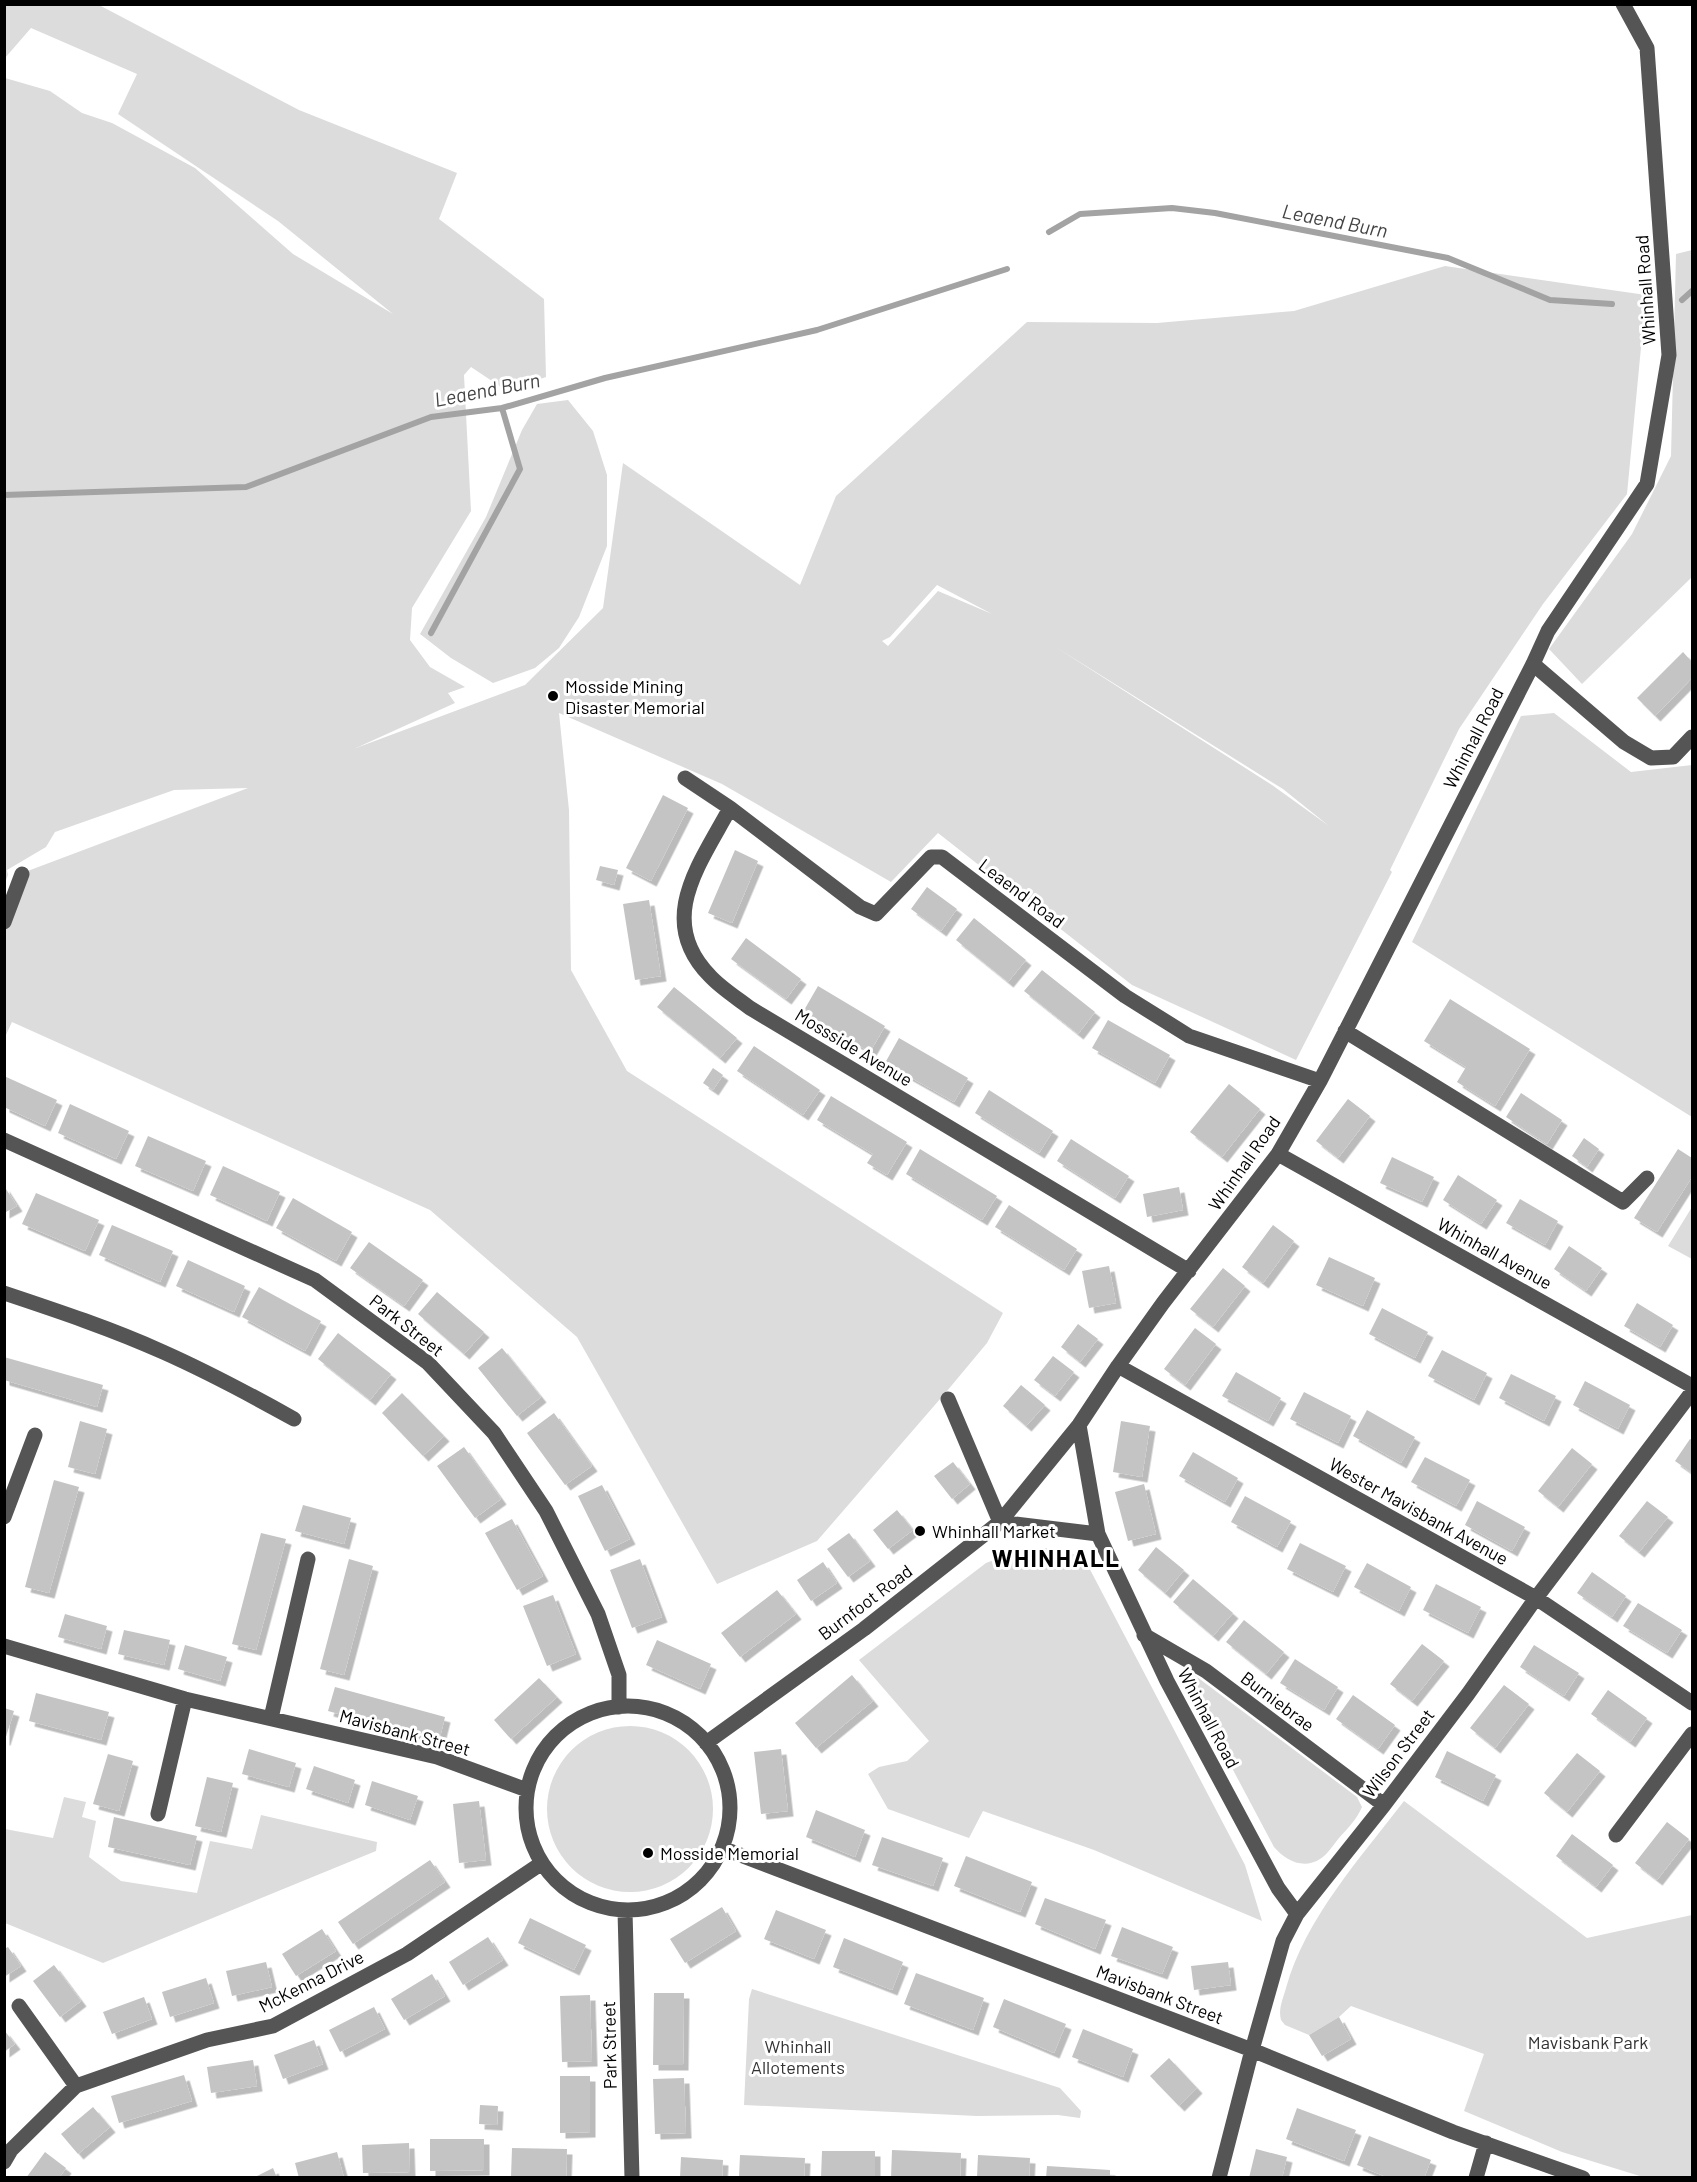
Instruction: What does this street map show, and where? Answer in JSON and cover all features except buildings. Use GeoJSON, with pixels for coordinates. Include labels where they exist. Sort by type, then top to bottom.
{"type":"FeatureCollection","features":[{"type":"Feature","properties":{"kind":"street","name":"Whinhall Road"},"geometry":{"type":"LineString","coordinates":[[1036,1479],[1079,1425],[1118,1366],[1278,1154],[1320,1081],[1548,631],[1647,484],[1669,355],[1647,48],[1623,4]]}},
{"type":"Feature","properties":{"kind":"street"},"geometry":{"type":"LineString","coordinates":[[1533,664],[1624,742],[1651,758],[1673,757],[1692,736]]}},
{"type":"Feature","properties":{"kind":"street"},"geometry":{"type":"LineString","coordinates":[[685,778],[730,808]]}},
{"type":"Feature","properties":{"kind":"street","name":"Leaend Road"},"geometry":{"type":"LineString","coordinates":[[730,808],[860,907],[876,914],[931,857],[942,857],[1125,996],[1189,1036],[1320,1081]]}},
{"type":"Feature","properties":{"kind":"street","name":"Mossside Avenue"},"geometry":{"type":"LineString","coordinates":[[730,808],[688,888],[685,910],[684,932],[693,956],[711,978],[750,1008],[1189,1270]]}},
{"type":"Feature","properties":{"kind":"street"},"geometry":{"type":"LineString","coordinates":[[4,922],[22,874]]}},
{"type":"Feature","properties":{"kind":"street"},"geometry":{"type":"LineString","coordinates":[[1345,1031],[1623,1202],[1647,1178]]}},
{"type":"Feature","properties":{"kind":"street","name":"Park Street"},"geometry":{"type":"LineString","coordinates":[[4,1140],[315,1280],[428,1363],[494,1433],[546,1510],[598,1614],[619,1675],[619,1707]]}},
{"type":"Feature","properties":{"kind":"street","name":"Whinhall Avenue"},"geometry":{"type":"LineString","coordinates":[[1278,1154],[1692,1386]]}},
{"type":"Feature","properties":{"kind":"street"},"geometry":{"type":"LineString","coordinates":[[4,1293],[67,1314],[162,1352],[231,1384],[294,1419]]}},
{"type":"Feature","properties":{"kind":"street","name":"Wester Mavisbank Avenue"},"geometry":{"type":"LineString","coordinates":[[1118,1366],[1536,1598],[1692,1703]]}},
{"type":"Feature","properties":{"kind":"street","name":"Wilson Street"},"geometry":{"type":"LineString","coordinates":[[1219,2178],[1283,1941],[1298,1914],[1468,1694],[1536,1598],[1692,1392]]}},
{"type":"Feature","properties":{"kind":"street"},"geometry":{"type":"LineString","coordinates":[[948,1400],[1000,1522],[1098,1534]]}},
{"type":"Feature","properties":{"kind":"street","name":"Whinhall Road"},"geometry":{"type":"LineString","coordinates":[[1079,1425],[1098,1534],[1144,1635],[1278,1888],[1298,1914]]}},
{"type":"Feature","properties":{"kind":"street"},"geometry":{"type":"LineString","coordinates":[[4,1517],[34,1435]]}},
{"type":"Feature","properties":{"kind":"street","name":"Burnfoot Road"},"geometry":{"type":"LineString","coordinates":[[706,1743],[873,1621],[1000,1522],[1036,1479]]}},
{"type":"Feature","properties":{"kind":"street"},"geometry":{"type":"LineString","coordinates":[[270,1718],[308,1559]]}},
{"type":"Feature","properties":{"kind":"street","name":"Burniebrae"},"geometry":{"type":"LineString","coordinates":[[1144,1635],[1206,1671],[1384,1805]]}},
{"type":"Feature","properties":{"kind":"street","name":"Mavisbank Street"},"geometry":{"type":"LineString","coordinates":[[4,1646],[185,1699],[437,1757],[528,1790]]}},
{"type":"Feature","properties":{"kind":"street"},"geometry":{"type":"LineString","coordinates":[[158,1814],[185,1699]]}},
{"type":"Feature","properties":{"kind":"street"},"geometry":{"type":"LineString","coordinates":[[619,1707],[640,1707],[678,1719],[706,1743],[723,1770],[730,1801],[727,1833],[711,1869],[682,1896],[645,1910],[625,1911],[598,1906],[566,1890],[542,1863],[531,1840],[526,1815],[531,1777],[544,1750],[564,1729],[590,1714],[619,1707]]}},
{"type":"Feature","properties":{"kind":"street"},"geometry":{"type":"LineString","coordinates":[[1616,1835],[1692,1734]]}},
{"type":"Feature","properties":{"kind":"street","name":"Mavisbank Street"},"geometry":{"type":"LineString","coordinates":[[722,1848],[1252,2050],[1486,2143],[1583,2178]]}},
{"type":"Feature","properties":{"kind":"street","name":"McKenna Drive"},"geometry":{"type":"LineString","coordinates":[[4,2162],[11,2150],[76,2086],[207,2040],[273,2026],[407,1954],[542,1863]]}},
{"type":"Feature","properties":{"kind":"street","name":"Park Street"},"geometry":{"type":"LineString","coordinates":[[625,1911],[632,2178]]}},
{"type":"Feature","properties":{"kind":"street"},"geometry":{"type":"LineString","coordinates":[[19,2006],[76,2086]]}},
{"type":"Feature","properties":{"kind":"street"},"geometry":{"type":"LineString","coordinates":[[1476,2178],[1486,2143]]}},
{"type":"Feature","properties":{"kind":"green space"},"geometry":{"type":"Polygon","coordinates":[[[5,5],[99,5],[299,110],[457,173],[439,219],[544,299],[546,377],[507,391],[471,367],[464,375],[471,511],[412,608],[410,640],[430,667],[465,687],[448,693],[455,703],[356,748],[525,685],[603,608],[623,463],[800,585],[836,496],[1027,322],[1157,323],[1294,311],[1445,266],[1646,295],[1627,494],[1543,604],[1459,729],[1390,870],[1392,872],[1296,1060],[1132,985],[938,833],[891,882],[722,784],[559,713],[569,810],[571,970],[627,1071],[1003,1313],[987,1343],[817,1541],[717,1584],[577,1337],[430,1210],[12,1022],[5,1037],[5,923],[25,872],[248,788],[174,790],[55,832],[46,847],[7,870],[5,883],[5,78],[50,91],[82,113],[112,123],[195,168],[293,254],[393,314],[278,221],[118,114],[137,74],[31,28],[5,58],[5,5]],[[937,585],[890,637],[882,641],[888,646],[938,591],[992,614],[937,585]],[[1054,646],[1272,785],[1329,826],[1283,789],[1054,646]]]}},
{"type":"Feature","properties":{"kind":"green space"},"geometry":{"type":"Polygon","coordinates":[[[1692,250],[1692,577],[1582,684],[1549,649],[1632,534],[1671,456],[1676,254],[1692,250]]]}},
{"type":"Feature","properties":{"kind":"green space"},"geometry":{"type":"Polygon","coordinates":[[[568,400],[593,431],[607,475],[607,546],[579,617],[559,648],[535,668],[493,683],[451,658],[420,634],[486,517],[522,430],[537,404],[568,400]]]}},
{"type":"Feature","properties":{"kind":"green space"},"geometry":{"type":"Polygon","coordinates":[[[1554,713],[1631,772],[1692,765],[1692,1117],[1412,942],[1521,716],[1554,713]]]}},
{"type":"Feature","properties":{"kind":"green space"},"geometry":{"type":"Polygon","coordinates":[[[1692,1207],[1692,1259],[1668,1246],[1692,1207]]]}},
{"type":"Feature","properties":{"kind":"green space"},"geometry":{"type":"Polygon","coordinates":[[[1046,1548],[1069,1552],[1085,1560],[1245,1865],[1262,1921],[1094,1850],[983,1811],[969,1838],[888,1809],[868,1774],[879,1767],[907,1761],[929,1741],[859,1660],[986,1563],[1021,1550],[1046,1548]]]}},
{"type":"Feature","properties":{"kind":"green space"},"geometry":{"type":"Polygon","coordinates":[[[1193,1674],[1357,1797],[1362,1807],[1360,1811],[1323,1857],[1307,1864],[1295,1862],[1283,1856],[1274,1847],[1190,1689],[1187,1681],[1193,1674]]]}},
{"type":"Feature","properties":{"kind":"green space"},"geometry":{"type":"Polygon","coordinates":[[[630,1726],[646,1727],[662,1732],[689,1750],[707,1777],[712,1793],[712,1825],[707,1841],[689,1868],[662,1886],[646,1891],[630,1892],[614,1891],[598,1886],[571,1868],[553,1841],[548,1825],[547,1809],[548,1793],[553,1777],[571,1750],[598,1732],[614,1727],[630,1726]]]}},
{"type":"Feature","properties":{"kind":"green space"},"geometry":{"type":"Polygon","coordinates":[[[64,1797],[86,1802],[82,1817],[96,1821],[89,1857],[121,1881],[197,1893],[210,1841],[252,1849],[261,1815],[377,1842],[376,1851],[103,1963],[5,1923],[5,1829],[53,1838],[64,1797]]]}},
{"type":"Feature","properties":{"kind":"green space","name":"Mavisbank Park"},"geometry":{"type":"Polygon","coordinates":[[[1404,1801],[1587,1938],[1692,1915],[1692,2177],[1643,2177],[1562,2152],[1464,2111],[1484,2054],[1351,2006],[1339,2017],[1309,2035],[1285,2025],[1281,2020],[1280,2008],[1295,1962],[1320,1913],[1404,1801]]]}},
{"type":"Feature","properties":{"kind":"green space","name":"Whinhall Allotements"},"geometry":{"type":"Polygon","coordinates":[[[752,1989],[1060,2088],[1081,2111],[1080,2118],[1058,2115],[977,2116],[744,2105],[749,1999],[752,1989]]]}},
{"type":"Feature","properties":{"kind":"waterway","name":"Leaend Burn"},"geometry":{"type":"LineString","coordinates":[[1049,232],[1080,214],[1172,208],[1215,213],[1448,258],[1550,300],[1612,304]]}},
{"type":"Feature","properties":{"kind":"waterway","name":"Leaend Burn"},"geometry":{"type":"LineString","coordinates":[[4,495],[246,487],[431,417],[502,408],[605,378],[817,330],[1007,269]]}},
{"type":"Feature","properties":{"kind":"waterway","name":"Leaend Burn"},"geometry":{"type":"LineString","coordinates":[[1682,300],[1692,291]]}},
{"type":"Feature","properties":{"kind":"waterway"},"geometry":{"type":"LineString","coordinates":[[431,633],[520,469],[502,408]]}},
{"type":"Feature","properties":{"kind":"place","name":"Mosside Mining Disaster Memorial"},"geometry":{"type":"Point","coordinates":[553,696]}},
{"type":"Feature","properties":{"kind":"place","name":"Whinhall Market"},"geometry":{"type":"Point","coordinates":[920,1531]}},
{"type":"Feature","properties":{"kind":"place","name":"Mosside Memorial"},"geometry":{"type":"Point","coordinates":[648,1853]}},
{"type":"Feature","properties":{"kind":"district","name":"WHINHALL"},"geometry":{"type":"Point","coordinates":[1056,1557]}}]}
